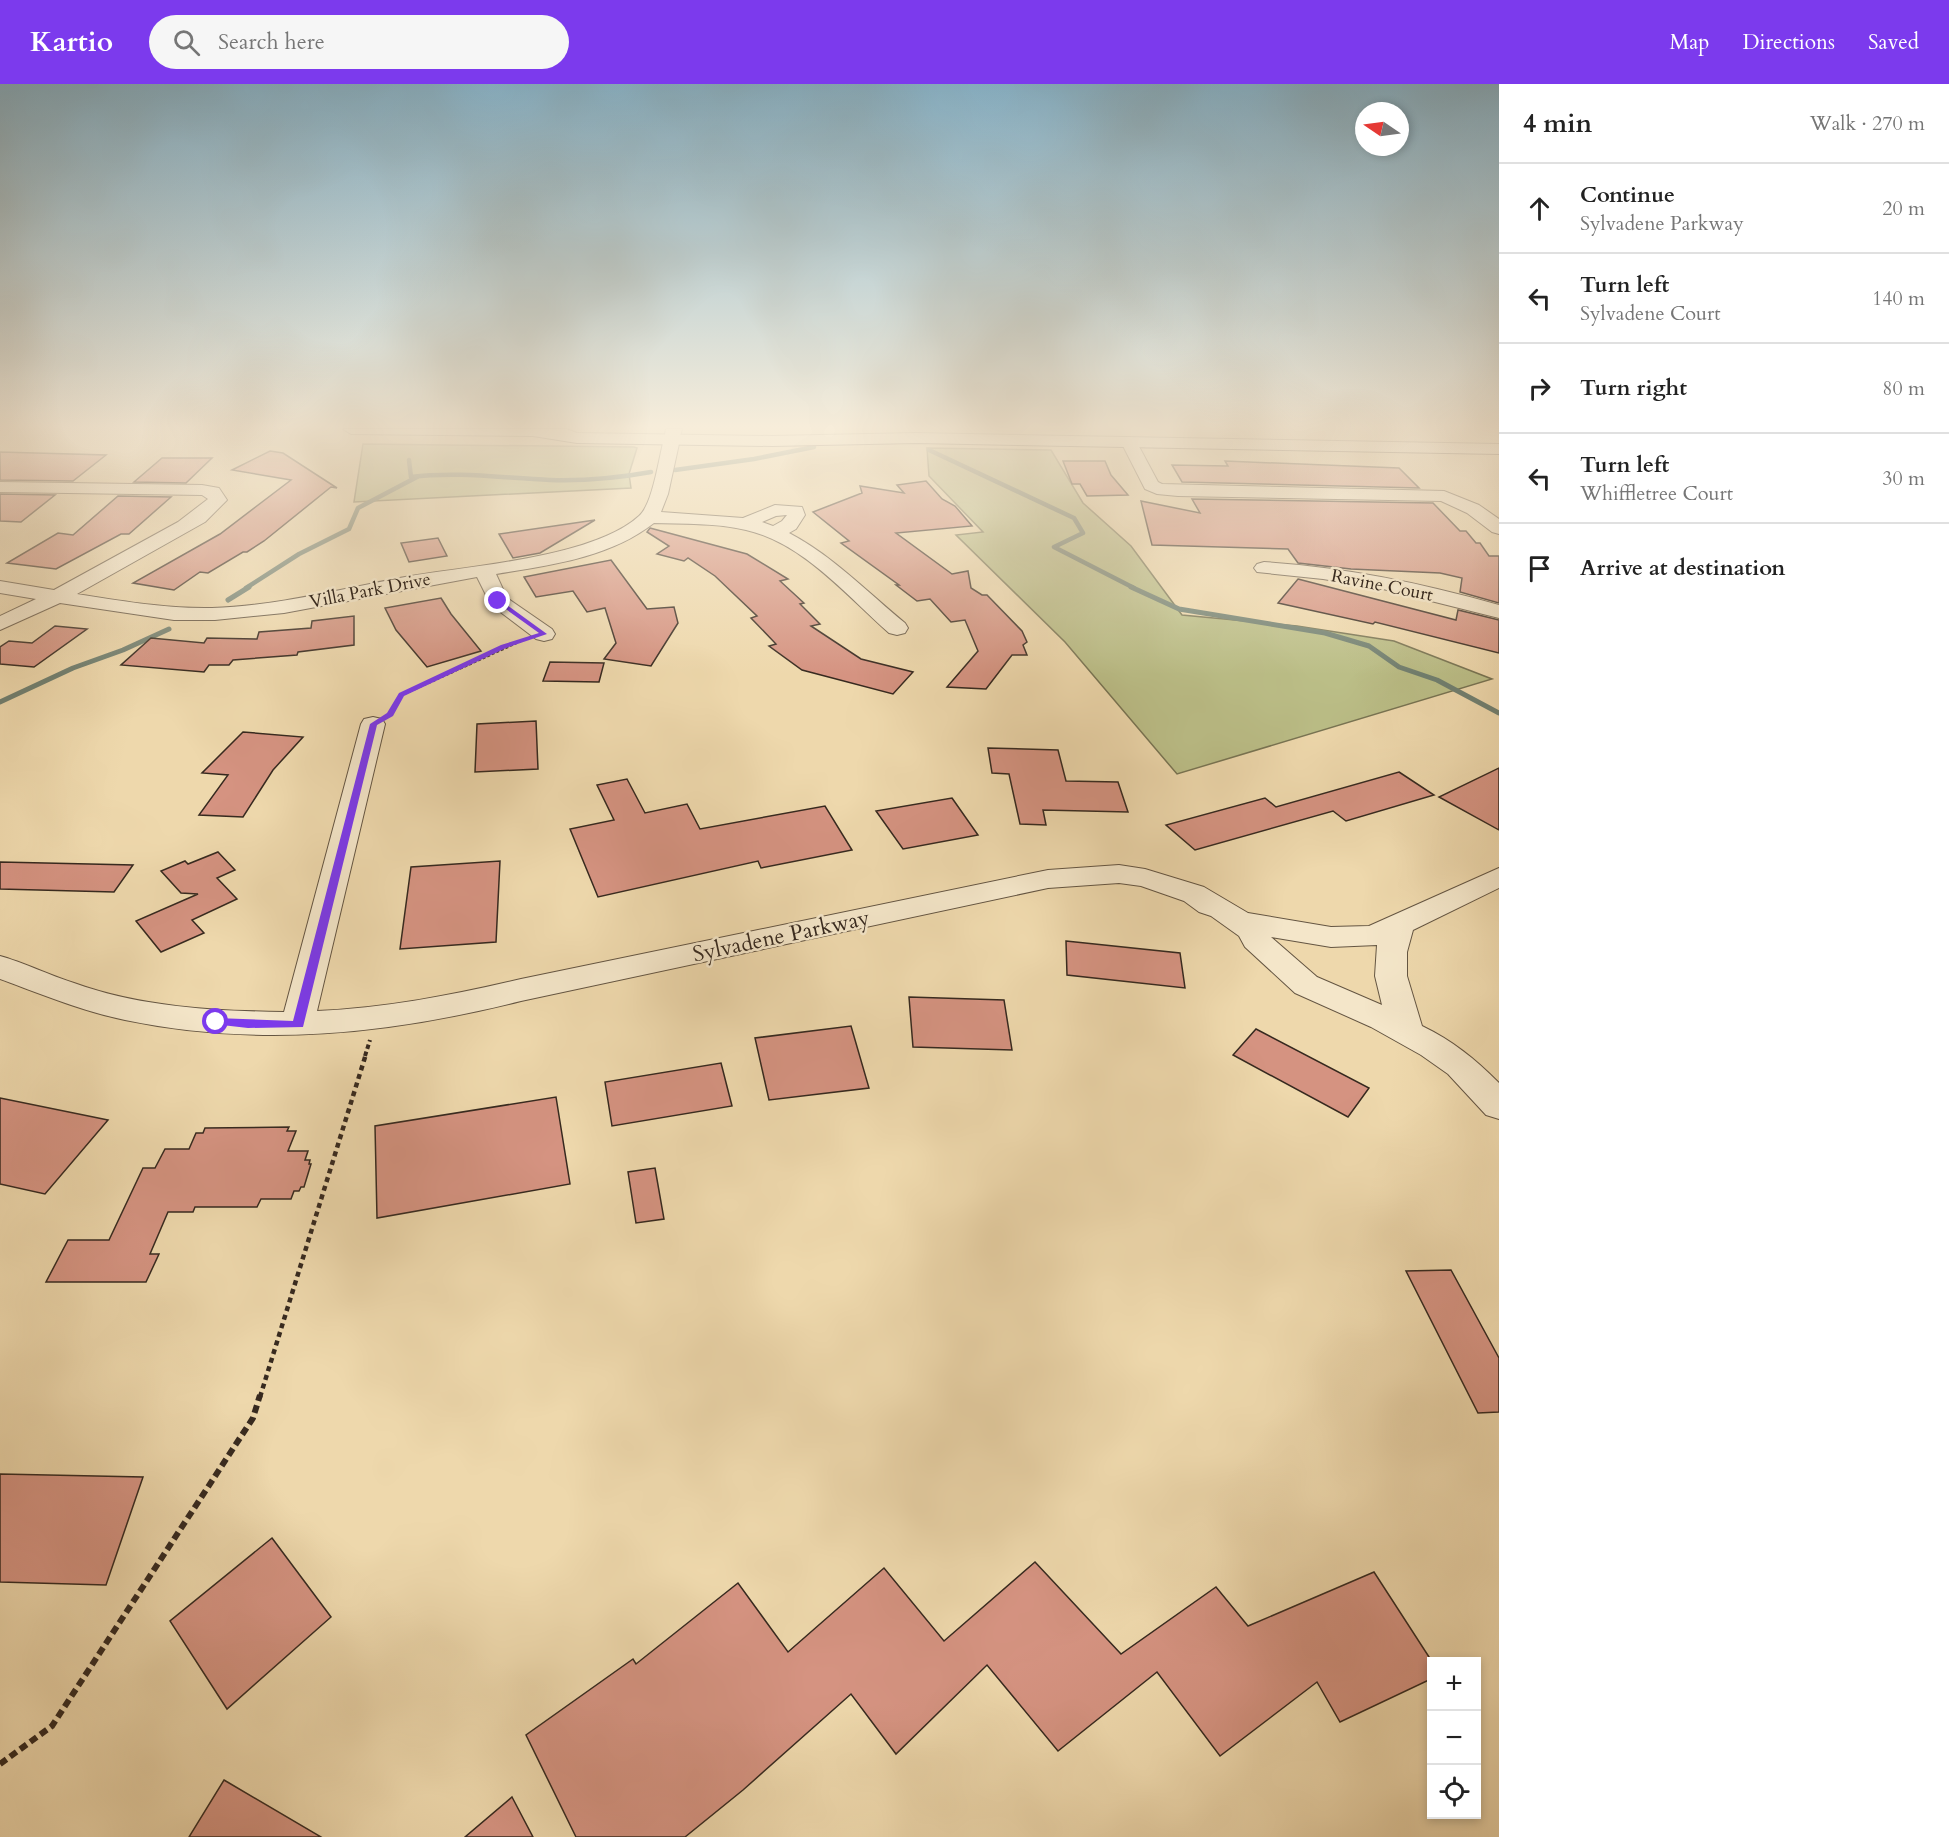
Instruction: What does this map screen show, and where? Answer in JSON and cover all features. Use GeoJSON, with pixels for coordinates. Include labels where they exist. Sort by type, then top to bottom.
{"type":"FeatureCollection","features":[{"type":"Feature","properties":{"kind":"street"},"geometry":{"type":"LineString","coordinates":[[0,624],[56,596],[198,518],[206,511]]}},
{"type":"Feature","properties":{"kind":"street"},"geometry":{"type":"LineString","coordinates":[[652,511],[650,517],[746,524],[774,533],[806,551],[897,627]]}},
{"type":"Feature","properties":{"kind":"street"},"geometry":{"type":"LineString","coordinates":[[746,524],[769,511]]}},
{"type":"Feature","properties":{"kind":"street"},"geometry":{"type":"LineString","coordinates":[[774,533],[789,525],[796,515],[795,511]]}},
{"type":"Feature","properties":{"kind":"street"},"geometry":{"type":"LineString","coordinates":[[1475,511],[1499,528]]}},
{"type":"Feature","properties":{"kind":"street","name":"Villa Park Drive"},"geometry":{"type":"LineString","coordinates":[[0,587],[157,612],[215,614],[276,608],[557,558],[595,548],[632,531],[650,517]]}},
{"type":"Feature","properties":{"kind":"street","name":"Ravine Court"},"geometry":{"type":"LineString","coordinates":[[1264,568],[1295,569],[1340,576],[1439,595],[1499,612]]}},
{"type":"Feature","properties":{"kind":"street"},"geometry":{"type":"LineString","coordinates":[[484,570],[498,601],[544,634]]}},
{"type":"Feature","properties":{"kind":"street"},"geometry":{"type":"LineString","coordinates":[[300,1024],[298,1021],[374,724]]}},
{"type":"Feature","properties":{"kind":"street","name":"Sylvadene Parkway"},"geometry":{"type":"LineString","coordinates":[[0,967],[43,982],[65,993],[141,1011],[248,1025],[320,1025],[376,1019],[461,1005],[521,990],[1048,879],[1119,874],[1145,878],[1194,894],[1251,930],[1256,940],[1306,985],[1383,1019],[1433,1047],[1460,1065],[1499,1105]]}},
{"type":"Feature","properties":{"kind":"street"},"geometry":{"type":"LineString","coordinates":[[1238,921],[1330,937],[1374,936],[1499,877]]}},
{"type":"Feature","properties":{"kind":"street"},"geometry":{"type":"LineString","coordinates":[[1398,1029],[1406,1025],[1397,1005],[1388,965],[1391,943],[1399,926]]}},
{"type":"Feature","properties":{"kind":"path"},"geometry":{"type":"LineString","coordinates":[[374,724],[390,714],[401,695],[504,647],[544,634]]}},
{"type":"Feature","properties":{"kind":"path"},"geometry":{"type":"LineString","coordinates":[[0,1764],[52,1726],[253,1418],[376,1019]]}},
{"type":"Feature","properties":{"kind":"green space"},"geometry":{"type":"Polygon","coordinates":[[[963,511],[1092,511],[1131,546],[1182,615],[1297,626],[1394,641],[1492,679],[1177,774],[1065,642],[956,535],[983,532],[963,511]]]}},
{"type":"Feature","properties":{"kind":"building"},"geometry":{"type":"Polygon","coordinates":[[[0,511],[35,511],[21,522],[0,521],[0,511]]]}},
{"type":"Feature","properties":{"kind":"building"},"geometry":{"type":"Polygon","coordinates":[[[101,511],[155,511],[129,534],[121,534],[56,569],[7,563],[58,533],[73,535],[101,511]]]}},
{"type":"Feature","properties":{"kind":"building"},"geometry":{"type":"Polygon","coordinates":[[[250,511],[301,511],[247,552],[243,552],[208,573],[200,572],[174,590],[133,583],[220,534],[250,511]]]}},
{"type":"Feature","properties":{"kind":"building"},"geometry":{"type":"Polygon","coordinates":[[[959,511],[972,526],[896,533],[952,574],[968,571],[971,588],[982,595],[987,595],[1022,631],[1027,642],[1023,645],[1027,655],[1012,655],[986,689],[947,687],[978,651],[965,620],[951,622],[930,599],[917,601],[841,543],[849,541],[813,512],[959,511]]]}},
{"type":"Feature","properties":{"kind":"building"},"geometry":{"type":"Polygon","coordinates":[[[1143,511],[1200,513],[1199,511],[1441,511],[1460,531],[1466,531],[1476,543],[1480,543],[1489,556],[1499,556],[1499,603],[1460,592],[1462,578],[1440,573],[1351,569],[1298,563],[1288,549],[1152,545],[1143,511]]]}},
{"type":"Feature","properties":{"kind":"building"},"geometry":{"type":"Polygon","coordinates":[[[595,520],[540,553],[513,558],[499,534],[595,520]]]}},
{"type":"Feature","properties":{"kind":"building"},"geometry":{"type":"Polygon","coordinates":[[[650,528],[747,554],[788,579],[780,581],[804,603],[800,604],[820,624],[811,626],[861,659],[913,672],[893,694],[802,670],[769,646],[776,644],[751,618],[757,616],[715,576],[688,558],[684,561],[657,554],[669,546],[647,532],[650,528]]]}},
{"type":"Feature","properties":{"kind":"building"},"geometry":{"type":"Polygon","coordinates":[[[438,538],[447,556],[409,562],[401,543],[438,538]]]}},
{"type":"Feature","properties":{"kind":"building"},"geometry":{"type":"Polygon","coordinates":[[[611,560],[647,609],[674,607],[678,623],[651,666],[604,659],[616,643],[605,608],[587,612],[573,591],[536,597],[524,577],[611,560]]]}},
{"type":"Feature","properties":{"kind":"building"},"geometry":{"type":"Polygon","coordinates":[[[1298,579],[1456,620],[1458,610],[1499,620],[1499,653],[1375,622],[1373,624],[1278,603],[1298,579]]]}},
{"type":"Feature","properties":{"kind":"building"},"geometry":{"type":"Polygon","coordinates":[[[441,598],[481,651],[427,667],[396,630],[385,608],[441,598]]]}},
{"type":"Feature","properties":{"kind":"building"},"geometry":{"type":"Polygon","coordinates":[[[354,616],[354,645],[298,652],[297,655],[233,660],[229,665],[209,665],[204,672],[121,665],[151,638],[204,643],[207,638],[257,639],[259,632],[311,628],[312,621],[354,616]]]}},
{"type":"Feature","properties":{"kind":"building"},"geometry":{"type":"Polygon","coordinates":[[[55,626],[87,629],[34,667],[0,664],[0,647],[9,641],[32,643],[55,626]]]}},
{"type":"Feature","properties":{"kind":"building"},"geometry":{"type":"Polygon","coordinates":[[[550,662],[604,663],[599,682],[543,681],[550,662]]]}},
{"type":"Feature","properties":{"kind":"building"},"geometry":{"type":"Polygon","coordinates":[[[536,721],[538,769],[475,772],[477,724],[536,721]]]}},
{"type":"Feature","properties":{"kind":"building"},"geometry":{"type":"Polygon","coordinates":[[[243,732],[303,737],[273,770],[243,817],[199,815],[228,775],[202,773],[243,732]]]}},
{"type":"Feature","properties":{"kind":"building"},"geometry":{"type":"Polygon","coordinates":[[[988,748],[1058,750],[1066,781],[1118,782],[1128,812],[1043,810],[1046,825],[1020,824],[1009,774],[992,773],[988,748]]]}},
{"type":"Feature","properties":{"kind":"building"},"geometry":{"type":"Polygon","coordinates":[[[1499,768],[1499,830],[1439,797],[1499,768]]]}},
{"type":"Feature","properties":{"kind":"building"},"geometry":{"type":"Polygon","coordinates":[[[1399,772],[1434,795],[1346,821],[1333,811],[1195,850],[1166,825],[1265,798],[1276,807],[1399,772]]]}},
{"type":"Feature","properties":{"kind":"building"},"geometry":{"type":"Polygon","coordinates":[[[627,779],[645,813],[687,804],[700,829],[825,806],[852,850],[761,868],[758,861],[598,897],[570,829],[614,820],[597,785],[627,779]]]}},
{"type":"Feature","properties":{"kind":"building"},"geometry":{"type":"Polygon","coordinates":[[[952,798],[978,835],[903,849],[876,811],[952,798]]]}},
{"type":"Feature","properties":{"kind":"building"},"geometry":{"type":"Polygon","coordinates":[[[218,852],[235,870],[217,878],[237,899],[192,920],[204,933],[161,952],[136,921],[198,894],[181,893],[161,871],[185,861],[188,864],[218,852]]]}},
{"type":"Feature","properties":{"kind":"building"},"geometry":{"type":"Polygon","coordinates":[[[500,861],[496,942],[400,949],[411,867],[500,861]]]}},
{"type":"Feature","properties":{"kind":"building"},"geometry":{"type":"Polygon","coordinates":[[[0,862],[133,865],[114,892],[0,889],[0,862]]]}},
{"type":"Feature","properties":{"kind":"building"},"geometry":{"type":"Polygon","coordinates":[[[1066,941],[1180,953],[1185,988],[1067,975],[1066,941]]]}},
{"type":"Feature","properties":{"kind":"building"},"geometry":{"type":"Polygon","coordinates":[[[909,997],[1004,1000],[1012,1050],[913,1047],[909,997]]]}},
{"type":"Feature","properties":{"kind":"building"},"geometry":{"type":"Polygon","coordinates":[[[851,1026],[869,1088],[769,1100],[755,1038],[851,1026]]]}},
{"type":"Feature","properties":{"kind":"building"},"geometry":{"type":"Polygon","coordinates":[[[1256,1029],[1369,1088],[1348,1117],[1233,1055],[1256,1029]]]}},
{"type":"Feature","properties":{"kind":"building"},"geometry":{"type":"Polygon","coordinates":[[[721,1063],[732,1106],[612,1126],[605,1082],[721,1063]]]}},
{"type":"Feature","properties":{"kind":"building"},"geometry":{"type":"Polygon","coordinates":[[[556,1097],[570,1184],[377,1218],[375,1126],[556,1097]]]}},
{"type":"Feature","properties":{"kind":"building"},"geometry":{"type":"Polygon","coordinates":[[[0,1098],[108,1120],[45,1194],[0,1184],[0,1098]]]}},
{"type":"Feature","properties":{"kind":"building"},"geometry":{"type":"Polygon","coordinates":[[[289,1127],[287,1131],[296,1131],[288,1151],[308,1151],[305,1160],[310,1160],[309,1164],[311,1164],[304,1187],[301,1187],[299,1191],[294,1191],[291,1199],[261,1199],[257,1207],[195,1207],[193,1212],[168,1212],[150,1254],[159,1254],[146,1282],[46,1282],[68,1240],[109,1240],[143,1168],[155,1168],[165,1149],[189,1149],[196,1133],[203,1133],[205,1128],[289,1127]]]}},
{"type":"Feature","properties":{"kind":"building"},"geometry":{"type":"Polygon","coordinates":[[[655,1168],[664,1219],[636,1223],[628,1172],[655,1168]]]}},
{"type":"Feature","properties":{"kind":"building"},"geometry":{"type":"Polygon","coordinates":[[[1451,1270],[1499,1358],[1499,1412],[1478,1413],[1406,1271],[1451,1270]]]}},
{"type":"Feature","properties":{"kind":"building"},"geometry":{"type":"Polygon","coordinates":[[[0,1474],[143,1477],[106,1585],[0,1582],[0,1474]]]}},
{"type":"Feature","properties":{"kind":"building"},"geometry":{"type":"Polygon","coordinates":[[[272,1538],[331,1617],[227,1709],[170,1621],[272,1538]]]}},
{"type":"Feature","properties":{"kind":"building"},"geometry":{"type":"Polygon","coordinates":[[[1035,1562],[1121,1654],[1216,1587],[1248,1626],[1374,1572],[1429,1657],[1427,1657],[1427,1681],[1340,1722],[1317,1682],[1220,1756],[1157,1672],[1058,1751],[987,1665],[896,1754],[851,1694],[743,1790],[685,1837],[576,1837],[526,1735],[633,1659],[636,1664],[738,1583],[788,1652],[884,1568],[944,1641],[1035,1562]]]}},
{"type":"Feature","properties":{"kind":"building"},"geometry":{"type":"Polygon","coordinates":[[[224,1780],[321,1837],[189,1837],[224,1780]]]}},
{"type":"Feature","properties":{"kind":"building"},"geometry":{"type":"Polygon","coordinates":[[[512,1797],[533,1837],[465,1837],[512,1797]]]}},
{"type":"Feature","properties":{"kind":"waterway"},"geometry":{"type":"LineString","coordinates":[[246,588],[299,554],[349,529],[357,511]]}},
{"type":"Feature","properties":{"kind":"waterway"},"geometry":{"type":"LineString","coordinates":[[1059,511],[1074,518],[1083,533],[1054,547],[1134,588]]}},
{"type":"Feature","properties":{"kind":"waterway"},"geometry":{"type":"LineString","coordinates":[[228,600],[249,587]]}},
{"type":"Feature","properties":{"kind":"waterway"},"geometry":{"type":"LineString","coordinates":[[1131,587],[1179,609],[1325,633],[1369,646],[1399,667],[1437,680],[1499,713]]}},
{"type":"Feature","properties":{"kind":"waterway"},"geometry":{"type":"LineString","coordinates":[[0,702],[73,668],[123,650],[169,629]]}},
{"type":"Feature","properties":{"kind":"route"},"geometry":{"type":"LineString","coordinates":[[216,1022],[248,1025],[300,1024],[298,1021],[374,724],[390,714],[401,695],[504,647],[544,634],[498,601]]}}]}
